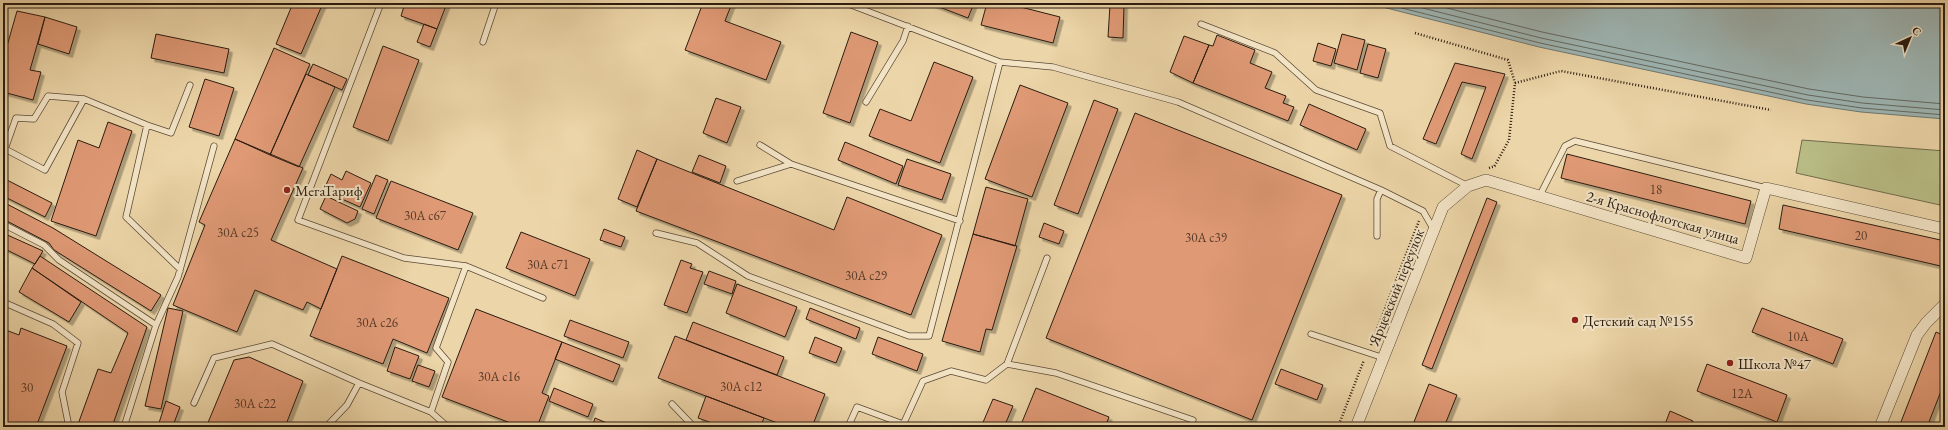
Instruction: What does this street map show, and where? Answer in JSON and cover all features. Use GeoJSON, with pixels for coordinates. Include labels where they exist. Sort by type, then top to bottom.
{"type":"FeatureCollection","features":[{"type":"Feature","properties":{"kind":"street","name":"Ярцевский переулок"},"geometry":{"type":"LineString","coordinates":[[1356,427],[1435,232],[1443,207],[1468,186],[1486,180]]}},
{"type":"Feature","properties":{"kind":"street","name":"2-я Краснофлотская улица"},"geometry":{"type":"LineString","coordinates":[[1486,180],[1746,258],[1766,188]]}},
{"type":"Feature","properties":{"kind":"street"},"geometry":{"type":"LineString","coordinates":[[1766,188],[1945,229]]}},
{"type":"Feature","properties":{"kind":"street"},"geometry":{"type":"LineString","coordinates":[[1880,427],[1917,335],[1926,323],[1945,304]]}},
{"type":"Feature","properties":{"kind":"lane"},"geometry":{"type":"LineString","coordinates":[[381,3],[298,220],[404,258],[466,266],[543,298]]}},
{"type":"Feature","properties":{"kind":"lane"},"geometry":{"type":"LineString","coordinates":[[483,42],[496,3]]}},
{"type":"Feature","properties":{"kind":"lane"},"geometry":{"type":"LineString","coordinates":[[846,3],[1000,62],[1053,67],[1178,102],[1381,190],[1423,211],[1435,232]]}},
{"type":"Feature","properties":{"kind":"lane"},"geometry":{"type":"LineString","coordinates":[[1201,24],[1275,53],[1316,90],[1380,113],[1390,146],[1468,186]]}},
{"type":"Feature","properties":{"kind":"lane"},"geometry":{"type":"LineString","coordinates":[[866,102],[903,41],[908,26]]}},
{"type":"Feature","properties":{"kind":"lane"},"geometry":{"type":"LineString","coordinates":[[656,233],[697,243],[748,276],[909,336],[929,336],[1000,62]]}},
{"type":"Feature","properties":{"kind":"lane"},"geometry":{"type":"LineString","coordinates":[[84,98],[45,170],[6,148],[16,118],[34,119],[48,96],[84,98],[147,126],[171,133],[190,85]]}},
{"type":"Feature","properties":{"kind":"lane"},"geometry":{"type":"LineString","coordinates":[[147,126],[126,217],[180,269]]}},
{"type":"Feature","properties":{"kind":"lane"},"geometry":{"type":"LineString","coordinates":[[1539,196],[1565,146],[1575,141],[1766,188]]}},
{"type":"Feature","properties":{"kind":"lane"},"geometry":{"type":"LineString","coordinates":[[124,427],[156,326],[178,277],[214,146]]}},
{"type":"Feature","properties":{"kind":"lane"},"geometry":{"type":"LineString","coordinates":[[760,146],[791,164],[960,221]]}},
{"type":"Feature","properties":{"kind":"lane"},"geometry":{"type":"LineString","coordinates":[[737,181],[791,164]]}},
{"type":"Feature","properties":{"kind":"lane"},"geometry":{"type":"LineString","coordinates":[[1377,236],[1377,199],[1381,190]]}},
{"type":"Feature","properties":{"kind":"lane"},"geometry":{"type":"LineString","coordinates":[[3,224],[44,245],[59,260],[156,326]]}},
{"type":"Feature","properties":{"kind":"lane"},"geometry":{"type":"LineString","coordinates":[[848,427],[857,407],[902,426],[923,381],[952,371],[986,380],[1007,364],[1046,258]]}},
{"type":"Feature","properties":{"kind":"lane"},"geometry":{"type":"LineString","coordinates":[[431,412],[448,362],[436,348],[466,266]]}},
{"type":"Feature","properties":{"kind":"lane"},"geometry":{"type":"LineString","coordinates":[[3,302],[53,324],[78,343],[62,392],[68,422],[66,427]]}},
{"type":"Feature","properties":{"kind":"lane"},"geometry":{"type":"LineString","coordinates":[[1310,334],[1384,358]]}},
{"type":"Feature","properties":{"kind":"lane"},"geometry":{"type":"LineString","coordinates":[[194,403],[214,358],[272,344],[359,383],[431,412],[448,427]]}},
{"type":"Feature","properties":{"kind":"lane"},"geometry":{"type":"LineString","coordinates":[[1007,364],[1056,373],[1193,420]]}},
{"type":"Feature","properties":{"kind":"lane"},"geometry":{"type":"LineString","coordinates":[[326,427],[347,405],[359,383]]}},
{"type":"Feature","properties":{"kind":"lane"},"geometry":{"type":"LineString","coordinates":[[672,404],[694,427]]}},
{"type":"Feature","properties":{"kind":"path"},"geometry":{"type":"LineString","coordinates":[[1415,34],[1508,60],[1515,83],[1510,140],[1486,180]]}},
{"type":"Feature","properties":{"kind":"path"},"geometry":{"type":"LineString","coordinates":[[1515,83],[1562,71],[1771,110]]}},
{"type":"Feature","properties":{"kind":"path"},"geometry":{"type":"LineString","coordinates":[[1338,427],[1419,220]]}},
{"type":"Feature","properties":{"kind":"green space"},"geometry":{"type":"Polygon","coordinates":[[[1802,140],[1945,151],[1945,167],[1940,205],[1796,173],[1802,140]]]}},
{"type":"Feature","properties":{"kind":"water"},"geometry":{"type":"Polygon","coordinates":[[[1367,3],[1945,3],[1945,119],[1861,112],[1806,104],[1539,47],[1367,3]]]}},
{"type":"Feature","properties":{"kind":"building"},"geometry":{"type":"Polygon","coordinates":[[[293,3],[323,3],[301,54],[276,44],[293,3]]]}},
{"type":"Feature","properties":{"kind":"building"},"geometry":{"type":"Polygon","coordinates":[[[405,3],[447,3],[437,29],[401,16],[405,3]]]}},
{"type":"Feature","properties":{"kind":"building"},"geometry":{"type":"Polygon","coordinates":[[[703,3],[732,3],[725,21],[781,42],[766,80],[685,50],[703,3]]]}},
{"type":"Feature","properties":{"kind":"building"},"geometry":{"type":"Polygon","coordinates":[[[929,3],[974,3],[968,18],[929,3]]]}},
{"type":"Feature","properties":{"kind":"building"},"geometry":{"type":"Polygon","coordinates":[[[987,3],[1005,3],[1060,17],[1053,43],[981,25],[987,3]]]}},
{"type":"Feature","properties":{"kind":"building"},"geometry":{"type":"Polygon","coordinates":[[[1110,5],[1124,5],[1123,38],[1108,37],[1110,5]]]}},
{"type":"Feature","properties":{"kind":"building"},"geometry":{"type":"Polygon","coordinates":[[[17,11],[45,17],[30,70],[41,72],[33,100],[3,92],[3,60],[17,11]]]}},
{"type":"Feature","properties":{"kind":"building"},"geometry":{"type":"Polygon","coordinates":[[[45,17],[77,27],[69,54],[38,44],[45,17]]]}},
{"type":"Feature","properties":{"kind":"building"},"geometry":{"type":"Polygon","coordinates":[[[424,24],[437,29],[430,47],[417,42],[424,24]]]}},
{"type":"Feature","properties":{"kind":"building"},"geometry":{"type":"Polygon","coordinates":[[[851,32],[878,42],[850,123],[823,113],[851,32]]]}},
{"type":"Feature","properties":{"kind":"building"},"geometry":{"type":"Polygon","coordinates":[[[156,34],[229,49],[224,73],[151,58],[156,34]]]}},
{"type":"Feature","properties":{"kind":"building"},"geometry":{"type":"Polygon","coordinates":[[[1342,34],[1365,40],[1357,70],[1334,63],[1342,34]]]}},
{"type":"Feature","properties":{"kind":"building"},"geometry":{"type":"Polygon","coordinates":[[[1217,35],[1255,50],[1250,63],[1272,72],[1265,88],[1286,96],[1283,103],[1294,107],[1288,121],[1193,83],[1209,45],[1213,46],[1217,35]]]}},
{"type":"Feature","properties":{"kind":"building"},"geometry":{"type":"Polygon","coordinates":[[[1184,36],[1209,45],[1193,83],[1170,72],[1184,36]]]}},
{"type":"Feature","properties":{"kind":"building"},"geometry":{"type":"Polygon","coordinates":[[[1318,43],[1336,49],[1331,66],[1313,61],[1318,43]]]}},
{"type":"Feature","properties":{"kind":"building"},"geometry":{"type":"Polygon","coordinates":[[[1368,44],[1386,49],[1378,78],[1360,73],[1368,44]]]}},
{"type":"Feature","properties":{"kind":"building"},"geometry":{"type":"Polygon","coordinates":[[[383,46],[419,60],[388,141],[353,127],[383,46]]]}},
{"type":"Feature","properties":{"kind":"building"},"geometry":{"type":"Polygon","coordinates":[[[274,48],[310,64],[270,155],[235,139],[274,48]]]}},
{"type":"Feature","properties":{"kind":"building"},"geometry":{"type":"Polygon","coordinates":[[[934,62],[973,77],[940,163],[869,136],[880,109],[911,121],[934,62]]]}},
{"type":"Feature","properties":{"kind":"building"},"geometry":{"type":"Polygon","coordinates":[[[1455,63],[1505,74],[1472,159],[1461,154],[1486,87],[1462,82],[1436,144],[1423,139],[1455,63]]]}},
{"type":"Feature","properties":{"kind":"building"},"geometry":{"type":"Polygon","coordinates":[[[313,64],[347,79],[342,90],[308,75],[313,64]]]}},
{"type":"Feature","properties":{"kind":"building"},"geometry":{"type":"Polygon","coordinates":[[[306,74],[335,87],[299,167],[270,155],[306,74]]]}},
{"type":"Feature","properties":{"kind":"building"},"geometry":{"type":"Polygon","coordinates":[[[205,79],[234,88],[219,136],[189,127],[205,79]]]}},
{"type":"Feature","properties":{"kind":"building"},"geometry":{"type":"Polygon","coordinates":[[[1020,85],[1068,103],[1032,197],[985,179],[1020,85]]]}},
{"type":"Feature","properties":{"kind":"building"},"geometry":{"type":"Polygon","coordinates":[[[716,98],[741,107],[727,143],[703,133],[716,98]]]}},
{"type":"Feature","properties":{"kind":"building"},"geometry":{"type":"Polygon","coordinates":[[[1094,100],[1118,109],[1078,214],[1054,205],[1094,100]]]}},
{"type":"Feature","properties":{"kind":"building"},"geometry":{"type":"Polygon","coordinates":[[[1309,104],[1366,129],[1357,150],[1300,125],[1309,104]]]}},
{"type":"Feature","properties":{"kind":"building"},"geometry":{"type":"Polygon","coordinates":[[[1135,113],[1342,195],[1252,420],[1046,338],[1135,113]]]}},
{"type":"Feature","properties":{"kind":"building"},"geometry":{"type":"Polygon","coordinates":[[[108,122],[132,131],[96,236],[51,221],[78,140],[99,148],[108,122]]]}},
{"type":"Feature","properties":{"kind":"building"},"geometry":{"type":"Polygon","coordinates":[[[235,139],[303,168],[271,240],[337,269],[321,309],[307,302],[303,310],[255,290],[237,332],[173,305],[205,225],[199,222],[235,139]]]}},
{"type":"Feature","properties":{"kind":"building"},"geometry":{"type":"Polygon","coordinates":[[[845,142],[903,166],[896,184],[838,160],[845,142]]]}},
{"type":"Feature","properties":{"kind":"building"},"geometry":{"type":"Polygon","coordinates":[[[637,150],[657,159],[637,207],[618,199],[637,150]]]}},
{"type":"Feature","properties":{"kind":"building"},"geometry":{"type":"Polygon","coordinates":[[[1567,154],[1751,201],[1745,224],[1561,178],[1567,154]]]}},
{"type":"Feature","properties":{"kind":"building"},"geometry":{"type":"Polygon","coordinates":[[[699,155],[726,166],[720,183],[692,172],[699,155]]]}},
{"type":"Feature","properties":{"kind":"building"},"geometry":{"type":"Polygon","coordinates":[[[657,159],[834,230],[847,197],[942,235],[911,315],[636,211],[657,159]]]}},
{"type":"Feature","properties":{"kind":"building"},"geometry":{"type":"Polygon","coordinates":[[[907,159],[951,174],[942,200],[898,185],[907,159]]]}},
{"type":"Feature","properties":{"kind":"building"},"geometry":{"type":"Polygon","coordinates":[[[346,171],[371,183],[360,207],[335,196],[338,191],[326,185],[331,174],[342,180],[346,171]]]}},
{"type":"Feature","properties":{"kind":"building"},"geometry":{"type":"Polygon","coordinates":[[[376,175],[388,180],[374,214],[362,209],[376,175]]]}},
{"type":"Feature","properties":{"kind":"building"},"geometry":{"type":"Polygon","coordinates":[[[3,178],[52,203],[45,217],[3,196],[3,178]]]}},
{"type":"Feature","properties":{"kind":"building"},"geometry":{"type":"Polygon","coordinates":[[[391,181],[473,213],[458,250],[376,218],[391,181]]]}},
{"type":"Feature","properties":{"kind":"building"},"geometry":{"type":"Polygon","coordinates":[[[986,187],[1028,199],[1015,246],[973,234],[986,187]]]}},
{"type":"Feature","properties":{"kind":"building"},"geometry":{"type":"Polygon","coordinates":[[[326,196],[358,211],[355,219],[347,223],[320,209],[326,196]]]}},
{"type":"Feature","properties":{"kind":"building"},"geometry":{"type":"Polygon","coordinates":[[[1487,198],[1497,202],[1432,369],[1422,365],[1487,198]]]}},
{"type":"Feature","properties":{"kind":"building"},"geometry":{"type":"Polygon","coordinates":[[[3,202],[53,228],[161,295],[151,311],[54,250],[49,243],[3,219],[3,202]]]}},
{"type":"Feature","properties":{"kind":"building"},"geometry":{"type":"Polygon","coordinates":[[[1783,205],[1945,241],[1945,267],[1779,229],[1783,205]]]}},
{"type":"Feature","properties":{"kind":"building"},"geometry":{"type":"Polygon","coordinates":[[[1044,223],[1064,231],[1059,244],[1039,237],[1044,223]]]}},
{"type":"Feature","properties":{"kind":"building"},"geometry":{"type":"Polygon","coordinates":[[[604,229],[625,237],[621,247],[600,240],[604,229]]]}},
{"type":"Feature","properties":{"kind":"building"},"geometry":{"type":"Polygon","coordinates":[[[521,232],[590,259],[575,296],[506,268],[521,232]]]}},
{"type":"Feature","properties":{"kind":"building"},"geometry":{"type":"Polygon","coordinates":[[[3,233],[43,251],[35,264],[3,248],[3,233]]]}},
{"type":"Feature","properties":{"kind":"building"},"geometry":{"type":"Polygon","coordinates":[[[973,234],[1017,246],[992,330],[986,329],[980,352],[942,341],[973,234]]]}},
{"type":"Feature","properties":{"kind":"building"},"geometry":{"type":"Polygon","coordinates":[[[40,256],[147,327],[112,427],[77,427],[98,369],[111,373],[128,333],[32,268],[40,256]]]}},
{"type":"Feature","properties":{"kind":"building"},"geometry":{"type":"Polygon","coordinates":[[[342,256],[449,298],[427,353],[393,339],[383,364],[310,336],[342,256]]]}},
{"type":"Feature","properties":{"kind":"building"},"geometry":{"type":"Polygon","coordinates":[[[681,260],[692,264],[690,268],[703,272],[687,313],[664,305],[681,260]]]}},
{"type":"Feature","properties":{"kind":"building"},"geometry":{"type":"Polygon","coordinates":[[[32,268],[81,302],[69,322],[19,292],[32,268]]]}},
{"type":"Feature","properties":{"kind":"building"},"geometry":{"type":"Polygon","coordinates":[[[709,271],[736,281],[732,294],[704,284],[709,271]]]}},
{"type":"Feature","properties":{"kind":"building"},"geometry":{"type":"Polygon","coordinates":[[[737,284],[797,307],[785,337],[726,313],[737,284]]]}},
{"type":"Feature","properties":{"kind":"building"},"geometry":{"type":"Polygon","coordinates":[[[168,308],[183,311],[161,409],[145,406],[168,308]]]}},
{"type":"Feature","properties":{"kind":"building"},"geometry":{"type":"Polygon","coordinates":[[[810,308],[860,328],[856,339],[806,319],[810,308]]]}},
{"type":"Feature","properties":{"kind":"building"},"geometry":{"type":"Polygon","coordinates":[[[1762,308],[1843,339],[1833,364],[1752,332],[1762,308]]]}},
{"type":"Feature","properties":{"kind":"building"},"geometry":{"type":"Polygon","coordinates":[[[476,309],[562,342],[542,393],[549,396],[537,427],[521,427],[442,397],[476,309]]]}},
{"type":"Feature","properties":{"kind":"building"},"geometry":{"type":"Polygon","coordinates":[[[570,320],[629,342],[623,358],[564,336],[570,320]]]}},
{"type":"Feature","properties":{"kind":"building"},"geometry":{"type":"Polygon","coordinates":[[[693,322],[784,357],[777,375],[686,340],[693,322]]]}},
{"type":"Feature","properties":{"kind":"building"},"geometry":{"type":"Polygon","coordinates":[[[21,328],[67,346],[36,427],[3,427],[3,329],[19,335],[21,328]]]}},
{"type":"Feature","properties":{"kind":"building"},"geometry":{"type":"Polygon","coordinates":[[[1936,332],[1945,336],[1945,381],[1927,427],[1899,427],[1936,332]]]}},
{"type":"Feature","properties":{"kind":"building"},"geometry":{"type":"Polygon","coordinates":[[[675,336],[825,394],[812,427],[788,427],[658,378],[675,336]]]}},
{"type":"Feature","properties":{"kind":"building"},"geometry":{"type":"Polygon","coordinates":[[[815,337],[842,348],[836,363],[809,353],[815,337]]]}},
{"type":"Feature","properties":{"kind":"building"},"geometry":{"type":"Polygon","coordinates":[[[878,337],[923,354],[917,371],[872,354],[878,337]]]}},
{"type":"Feature","properties":{"kind":"building"},"geometry":{"type":"Polygon","coordinates":[[[562,342],[620,365],[613,382],[555,359],[562,342]]]}},
{"type":"Feature","properties":{"kind":"building"},"geometry":{"type":"Polygon","coordinates":[[[395,347],[419,356],[410,379],[387,371],[395,347]]]}},
{"type":"Feature","properties":{"kind":"building"},"geometry":{"type":"Polygon","coordinates":[[[249,357],[303,381],[285,427],[211,427],[207,425],[234,360],[249,357]]]}},
{"type":"Feature","properties":{"kind":"building"},"geometry":{"type":"Polygon","coordinates":[[[1707,364],[1787,395],[1777,422],[1697,391],[1707,364]]]}},
{"type":"Feature","properties":{"kind":"building"},"geometry":{"type":"Polygon","coordinates":[[[418,365],[435,371],[429,387],[412,381],[418,365]]]}},
{"type":"Feature","properties":{"kind":"building"},"geometry":{"type":"Polygon","coordinates":[[[1281,369],[1323,385],[1317,400],[1275,384],[1281,369]]]}},
{"type":"Feature","properties":{"kind":"building"},"geometry":{"type":"Polygon","coordinates":[[[1429,384],[1457,395],[1444,427],[1412,427],[1429,384]]]}},
{"type":"Feature","properties":{"kind":"building"},"geometry":{"type":"Polygon","coordinates":[[[554,388],[593,404],[588,417],[549,401],[554,388]]]}},
{"type":"Feature","properties":{"kind":"building"},"geometry":{"type":"Polygon","coordinates":[[[1036,388],[1109,417],[1105,427],[1020,427],[1036,388]]]}},
{"type":"Feature","properties":{"kind":"building"},"geometry":{"type":"Polygon","coordinates":[[[706,396],[764,418],[760,427],[723,427],[698,418],[706,396]]]}},
{"type":"Feature","properties":{"kind":"building"},"geometry":{"type":"Polygon","coordinates":[[[993,399],[1013,406],[1004,427],[981,427],[993,399]]]}},
{"type":"Feature","properties":{"kind":"building"},"geometry":{"type":"Polygon","coordinates":[[[166,401],[180,407],[174,423],[158,426],[166,401]]]}},
{"type":"Feature","properties":{"kind":"building"},"geometry":{"type":"Polygon","coordinates":[[[1670,411],[1693,421],[1691,427],[1664,427],[1670,411]]]}},
{"type":"Feature","properties":{"kind":"building"},"geometry":{"type":"Polygon","coordinates":[[[595,418],[614,426],[592,427],[595,418]]]}},
{"type":"Feature","properties":{"kind":"place","name":"МегаТариф"},"geometry":{"type":"Point","coordinates":[287,190]}},
{"type":"Feature","properties":{"kind":"place","name":"Детский сад №155"},"geometry":{"type":"Point","coordinates":[1575,320]}},
{"type":"Feature","properties":{"kind":"place","name":"Школа №47"},"geometry":{"type":"Point","coordinates":[1730,363]}}]}
